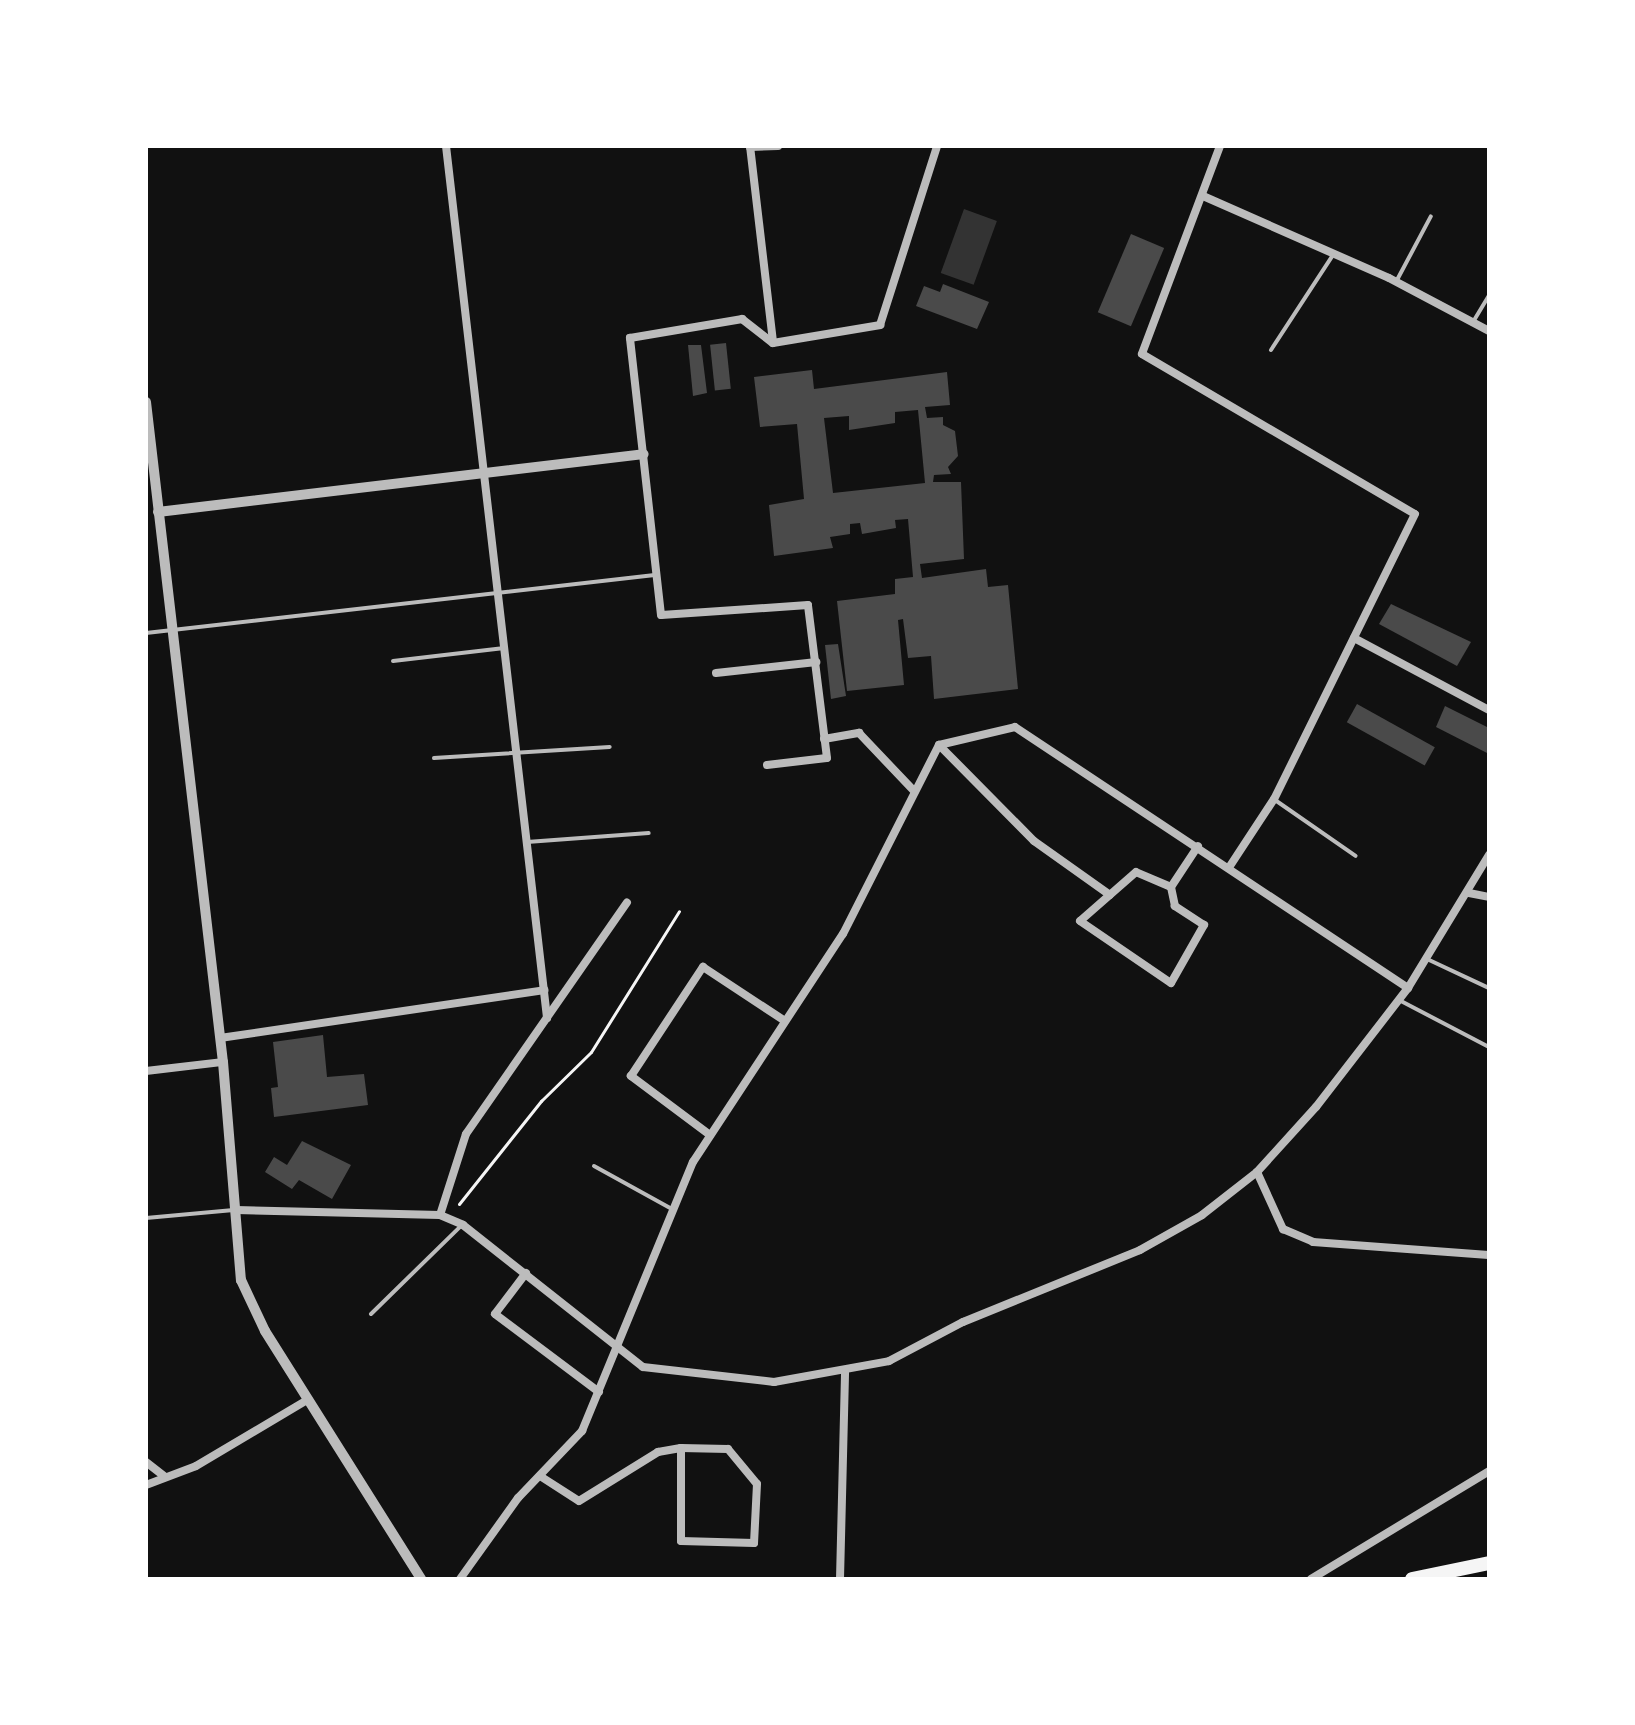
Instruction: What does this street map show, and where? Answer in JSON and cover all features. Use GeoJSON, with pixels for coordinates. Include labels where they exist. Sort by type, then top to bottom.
{"type":"FeatureCollection","features":[{"type":"Feature","properties":{"kind":"highway"},"geometry":{"type":"LineString","coordinates":[[1412,1579],[1489,1563]]}},
{"type":"Feature","properties":{"kind":"street"},"geometry":{"type":"LineString","coordinates":[[446,146],[547,1018]]}},
{"type":"Feature","properties":{"kind":"street"},"geometry":{"type":"LineString","coordinates":[[773,343],[750,146],[778,146]]}},
{"type":"Feature","properties":{"kind":"street"},"geometry":{"type":"LineString","coordinates":[[767,765],[827,758],[808,605],[661,615],[630,338],[742,319],[773,343],[880,325],[937,146]]}},
{"type":"Feature","properties":{"kind":"street"},"geometry":{"type":"LineString","coordinates":[[1220,146],[1142,354],[1415,514],[1274,799],[1230,866]]}},
{"type":"Feature","properties":{"kind":"street"},"geometry":{"type":"LineString","coordinates":[[1203,196],[1396,282],[1489,331]]}},
{"type":"Feature","properties":{"kind":"street"},"geometry":{"type":"LineString","coordinates":[[146,402],[169,630],[223,1062],[241,1280],[307,1400],[421,1579]]}},
{"type":"Feature","properties":{"kind":"street"},"geometry":{"type":"LineString","coordinates":[[158,512],[644,454]]}},
{"type":"Feature","properties":{"kind":"street"},"geometry":{"type":"LineString","coordinates":[[1354,638],[1489,710]]}},
{"type":"Feature","properties":{"kind":"street"},"geometry":{"type":"LineString","coordinates":[[716,673],[816,662]]}},
{"type":"Feature","properties":{"kind":"street"},"geometry":{"type":"LineString","coordinates":[[460,1579],[540,1476],[582,1431],[672,1209],[710,1135],[874,882],[913,790],[939,745],[1015,727],[1230,866],[1408,988]]}},
{"type":"Feature","properties":{"kind":"street"},"geometry":{"type":"LineString","coordinates":[[824,739],[859,733],[913,790]]}},
{"type":"Feature","properties":{"kind":"street"},"geometry":{"type":"LineString","coordinates":[[939,745],[1034,841],[1110,895]]}},
{"type":"Feature","properties":{"kind":"street"},"geometry":{"type":"LineString","coordinates":[[1171,887],[1136,872],[1080,921],[1171,983],[1204,925],[1175,906],[1171,887],[1198,846]]}},
{"type":"Feature","properties":{"kind":"street"},"geometry":{"type":"LineString","coordinates":[[236,1210],[444,1217],[463,1225],[526,1273],[617,1351],[643,1367],[774,1382],[845,1372],[889,1361],[963,1322],[1140,1250],[1202,1215],[1257,1172],[1316,1107],[1408,988],[1469,893],[1489,855]]}},
{"type":"Feature","properties":{"kind":"street"},"geometry":{"type":"LineString","coordinates":[[1469,893],[1489,897]]}},
{"type":"Feature","properties":{"kind":"street"},"geometry":{"type":"LineString","coordinates":[[444,1217],[466,1134],[627,902]]}},
{"type":"Feature","properties":{"kind":"street"},"geometry":{"type":"LineString","coordinates":[[710,1135],[631,1076],[703,967],[785,1021]]}},
{"type":"Feature","properties":{"kind":"street"},"geometry":{"type":"LineString","coordinates":[[220,1038],[544,990]]}},
{"type":"Feature","properties":{"kind":"street"},"geometry":{"type":"LineString","coordinates":[[146,1071],[223,1062]]}},
{"type":"Feature","properties":{"kind":"street"},"geometry":{"type":"LineString","coordinates":[[1257,1172],[1283,1229],[1313,1242],[1489,1255]]}},
{"type":"Feature","properties":{"kind":"street"},"geometry":{"type":"LineString","coordinates":[[526,1273],[495,1314],[599,1392]]}},
{"type":"Feature","properties":{"kind":"street"},"geometry":{"type":"LineString","coordinates":[[840,1579],[845,1372]]}},
{"type":"Feature","properties":{"kind":"street"},"geometry":{"type":"LineString","coordinates":[[146,1485],[196,1466],[307,1400]]}},
{"type":"Feature","properties":{"kind":"street"},"geometry":{"type":"LineString","coordinates":[[540,1476],[579,1501],[658,1452],[681,1448],[728,1449],[757,1484],[754,1543],[681,1541],[681,1448]]}},
{"type":"Feature","properties":{"kind":"street"},"geometry":{"type":"LineString","coordinates":[[146,1462],[165,1477]]}},
{"type":"Feature","properties":{"kind":"street"},"geometry":{"type":"LineString","coordinates":[[1311,1579],[1489,1471]]}},
{"type":"Feature","properties":{"kind":"lane"},"geometry":{"type":"LineString","coordinates":[[1396,282],[1431,216]]}},
{"type":"Feature","properties":{"kind":"lane"},"geometry":{"type":"LineString","coordinates":[[1271,350],[1334,254]]}},
{"type":"Feature","properties":{"kind":"lane"},"geometry":{"type":"LineString","coordinates":[[1473,322],[1489,295]]}},
{"type":"Feature","properties":{"kind":"lane"},"geometry":{"type":"LineString","coordinates":[[146,633],[498,590],[657,575]]}},
{"type":"Feature","properties":{"kind":"lane"},"geometry":{"type":"LineString","coordinates":[[393,661],[504,648]]}},
{"type":"Feature","properties":{"kind":"lane"},"geometry":{"type":"LineString","coordinates":[[434,758],[610,747]]}},
{"type":"Feature","properties":{"kind":"lane"},"geometry":{"type":"LineString","coordinates":[[1274,799],[1356,856]]}},
{"type":"Feature","properties":{"kind":"lane"},"geometry":{"type":"LineString","coordinates":[[527,842],[649,833]]}},
{"type":"Feature","properties":{"kind":"lane"},"geometry":{"type":"LineString","coordinates":[[1427,959],[1489,988]]}},
{"type":"Feature","properties":{"kind":"lane"},"geometry":{"type":"LineString","coordinates":[[1398,1000],[1489,1047]]}},
{"type":"Feature","properties":{"kind":"lane"},"geometry":{"type":"LineString","coordinates":[[594,1166],[672,1209]]}},
{"type":"Feature","properties":{"kind":"lane"},"geometry":{"type":"LineString","coordinates":[[146,1218],[236,1210]]}},
{"type":"Feature","properties":{"kind":"lane"},"geometry":{"type":"LineString","coordinates":[[371,1314],[463,1225]]}},
{"type":"Feature","properties":{"kind":"path"},"geometry":{"type":"LineString","coordinates":[[444,1217],[541,1101],[591,1052],[679,911]]}},
{"type":"Feature","properties":{"kind":"shaded area"},"geometry":{"type":"Polygon","coordinates":[[[964,209],[997,221],[974,285],[941,273],[964,209]]]}},
{"type":"Feature","properties":{"kind":"building"},"geometry":{"type":"Polygon","coordinates":[[[1131,234],[1164,248],[1131,326],[1098,312],[1131,234]]]}},
{"type":"Feature","properties":{"kind":"building"},"geometry":{"type":"Polygon","coordinates":[[[943,284],[989,302],[977,329],[916,306],[924,286],[940,292],[943,284]]]}},
{"type":"Feature","properties":{"kind":"building"},"geometry":{"type":"Polygon","coordinates":[[[726,343],[731,389],[715,390],[710,345],[726,343]]]}},
{"type":"Feature","properties":{"kind":"building"},"geometry":{"type":"Polygon","coordinates":[[[688,345],[701,345],[707,393],[693,396],[688,345]]]}},
{"type":"Feature","properties":{"kind":"building"},"geometry":{"type":"Polygon","coordinates":[[[812,370],[814,389],[947,372],[950,405],[925,407],[927,418],[943,417],[943,425],[955,431],[958,456],[948,467],[951,474],[934,475],[933,482],[961,482],[964,559],[920,564],[922,578],[986,569],[988,587],[1008,585],[1018,689],[934,699],[931,656],[908,658],[903,619],[898,620],[904,685],[847,691],[837,601],[895,594],[895,579],[913,577],[908,519],[895,520],[896,528],[862,534],[860,523],[850,524],[850,534],[830,537],[833,548],[774,556],[769,505],[804,499],[797,424],[760,427],[754,377],[812,370]],[[918,410],[895,412],[895,423],[849,430],[849,416],[824,418],[833,493],[925,483],[918,410]]]}},
{"type":"Feature","properties":{"kind":"building"},"geometry":{"type":"Polygon","coordinates":[[[1391,604],[1471,642],[1457,666],[1379,624],[1391,604]]]}},
{"type":"Feature","properties":{"kind":"building"},"geometry":{"type":"Polygon","coordinates":[[[838,644],[846,696],[831,699],[825,645],[838,644]]]}},
{"type":"Feature","properties":{"kind":"building"},"geometry":{"type":"Polygon","coordinates":[[[1357,704],[1435,747],[1425,766],[1347,722],[1357,704]]]}},
{"type":"Feature","properties":{"kind":"building"},"geometry":{"type":"Polygon","coordinates":[[[1445,706],[1489,728],[1489,754],[1436,727],[1445,706]]]}},
{"type":"Feature","properties":{"kind":"building"},"geometry":{"type":"Polygon","coordinates":[[[323,1035],[327,1077],[364,1074],[368,1105],[274,1117],[271,1088],[278,1087],[273,1042],[323,1035]]]}},
{"type":"Feature","properties":{"kind":"building"},"geometry":{"type":"Polygon","coordinates":[[[302,1141],[351,1165],[332,1199],[299,1180],[292,1189],[265,1172],[274,1157],[287,1165],[302,1141]]]}}]}
